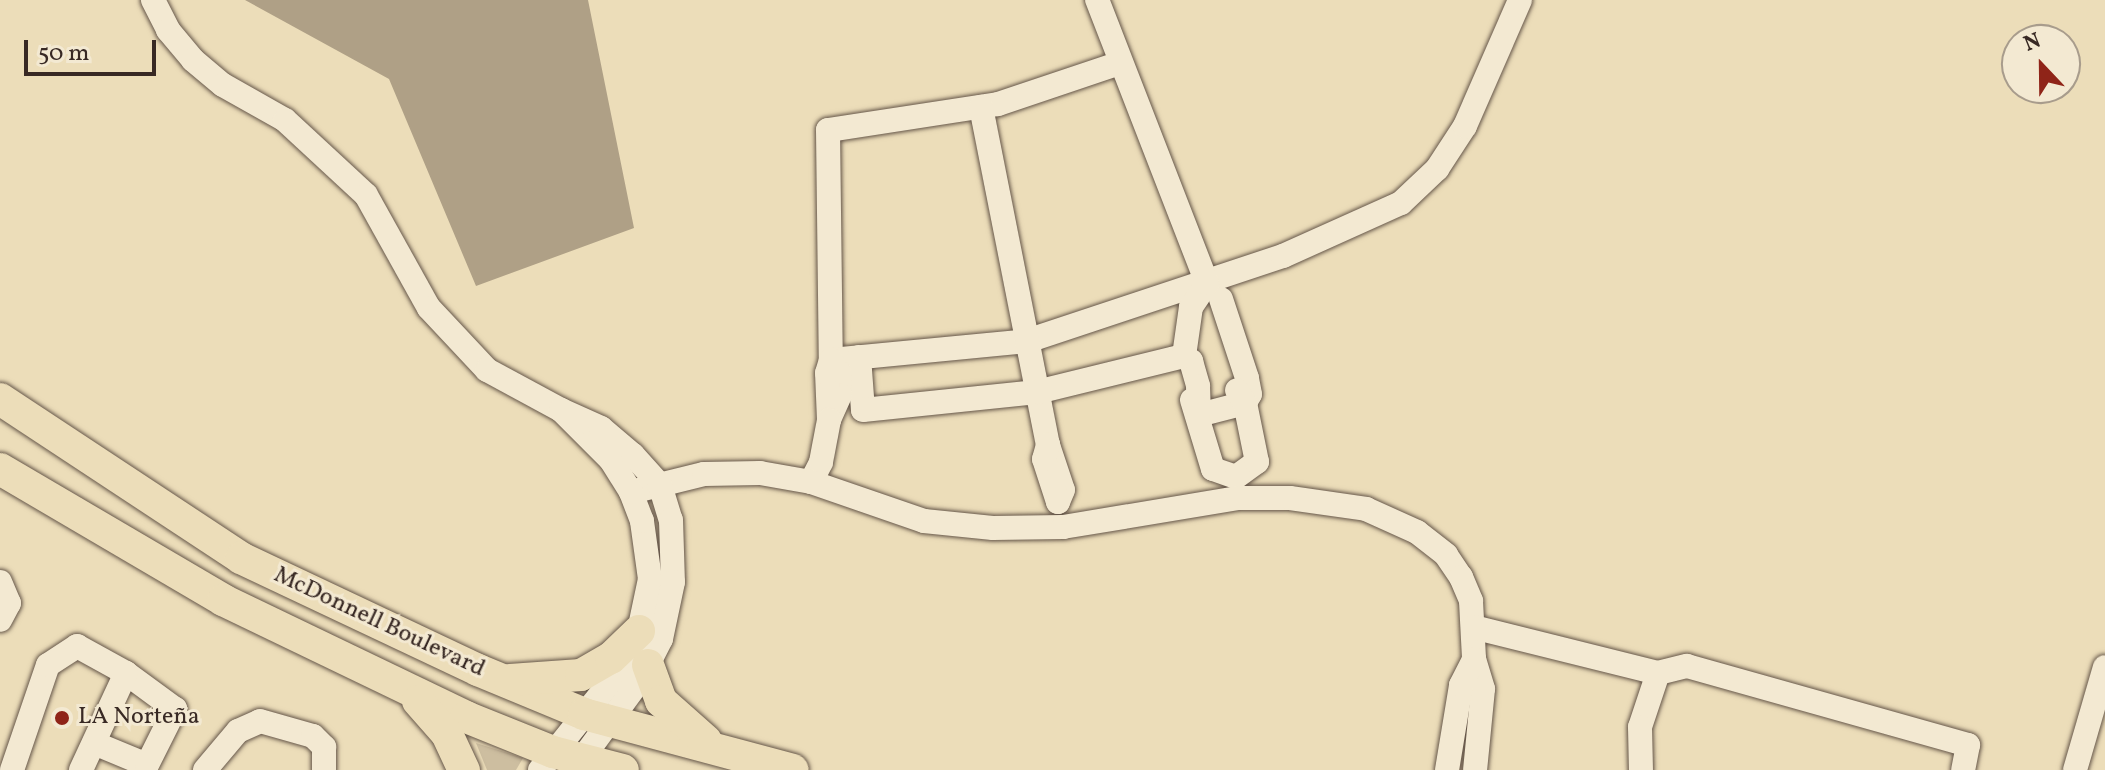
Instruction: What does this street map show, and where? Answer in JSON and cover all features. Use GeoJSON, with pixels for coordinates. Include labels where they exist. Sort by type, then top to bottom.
{"type":"FeatureCollection","features":[{"type":"Feature","properties":{"kind":"main road","name":"McDonnell Boulevard"},"geometry":{"type":"LineString","coordinates":[[0,399],[241,558],[502,681],[596,717],[793,770]]}},
{"type":"Feature","properties":{"kind":"main road","name":"McDonnell Boulevard"},"geometry":{"type":"LineString","coordinates":[[0,469],[223,600],[405,688],[562,763],[623,770]]}},
{"type":"Feature","properties":{"kind":"main road"},"geometry":{"type":"LineString","coordinates":[[502,681],[581,675],[611,658],[639,631]]}},
{"type":"Feature","properties":{"kind":"main road"},"geometry":{"type":"LineString","coordinates":[[648,665],[661,701],[718,750]]}},
{"type":"Feature","properties":{"kind":"main road"},"geometry":{"type":"LineString","coordinates":[[405,688],[435,717],[464,770]]}},
{"type":"Feature","properties":{"kind":"street"},"geometry":{"type":"LineString","coordinates":[[153,0],[168,30],[193,60],[223,85],[285,120],[366,195],[402,266],[454,336],[487,370],[601,428],[660,485],[671,520],[673,582],[661,639],[648,665],[596,717],[562,763]]}},
{"type":"Feature","properties":{"kind":"street"},"geometry":{"type":"LineString","coordinates":[[1097,0],[1214,291],[1234,381],[1245,403],[1257,462],[1237,487]]}},
{"type":"Feature","properties":{"kind":"street"},"geometry":{"type":"LineString","coordinates":[[831,360],[1027,341],[1214,291],[1401,203],[1437,169],[1465,126],[1520,0]]}},
{"type":"Feature","properties":{"kind":"street"},"geometry":{"type":"LineString","coordinates":[[811,482],[821,462],[829,420],[840,395],[839,372],[831,360],[828,130],[981,107],[1120,63]]}},
{"type":"Feature","properties":{"kind":"street"},"geometry":{"type":"LineString","coordinates":[[981,107],[1048,445],[1044,459],[1063,527]]}},
{"type":"Feature","properties":{"kind":"street"},"geometry":{"type":"LineString","coordinates":[[1214,291],[1191,307],[1184,356],[1187,389],[1199,415],[1213,469],[1237,487]]}},
{"type":"Feature","properties":{"kind":"street"},"geometry":{"type":"LineString","coordinates":[[859,357],[863,410],[1037,392],[1184,356]]}},
{"type":"Feature","properties":{"kind":"street"},"geometry":{"type":"LineString","coordinates":[[1199,415],[1245,403]]}},
{"type":"Feature","properties":{"kind":"street"},"geometry":{"type":"LineString","coordinates":[[561,410],[611,460],[631,492],[642,521],[650,579],[639,631],[596,717]]}},
{"type":"Feature","properties":{"kind":"street"},"geometry":{"type":"LineString","coordinates":[[631,492],[704,474],[760,473],[811,482],[859,503],[924,521],[993,528],[1063,527],[1237,487],[1366,509],[1417,532],[1446,555],[1461,577],[1473,627],[1474,659],[1483,689],[1475,770]]}},
{"type":"Feature","properties":{"kind":"street"},"geometry":{"type":"LineString","coordinates":[[0,582],[9,603],[0,620]]}},
{"type":"Feature","properties":{"kind":"street"},"geometry":{"type":"LineString","coordinates":[[1473,627],[1658,673],[1687,666],[1968,745],[1963,770]]}},
{"type":"Feature","properties":{"kind":"street"},"geometry":{"type":"LineString","coordinates":[[0,761],[10,770],[48,665],[77,646],[126,673],[175,709],[147,765],[94,743]]}},
{"type":"Feature","properties":{"kind":"street"},"geometry":{"type":"LineString","coordinates":[[1447,770],[1461,685],[1474,659]]}},
{"type":"Feature","properties":{"kind":"street"},"geometry":{"type":"LineString","coordinates":[[2075,770],[2105,667]]}},
{"type":"Feature","properties":{"kind":"street"},"geometry":{"type":"LineString","coordinates":[[81,770],[126,673]]}},
{"type":"Feature","properties":{"kind":"street"},"geometry":{"type":"LineString","coordinates":[[1641,770],[1640,727],[1658,673]]}},
{"type":"Feature","properties":{"kind":"street"},"geometry":{"type":"LineString","coordinates":[[205,770],[238,731],[260,721],[313,736],[324,747],[324,770]]}},
{"type":"Feature","properties":{"kind":"shaded area"},"geometry":{"type":"Polygon","coordinates":[[[245,0],[588,0],[634,228],[476,286],[389,79],[245,0]]]}},
{"type":"Feature","properties":{"kind":"shaded area"},"geometry":{"type":"Polygon","coordinates":[[[476,743],[523,758],[516,770],[487,770],[476,743]]]}},
{"type":"Feature","properties":{"kind":"place","name":"LA Norteña"},"geometry":{"type":"Point","coordinates":[62,718]}}]}
